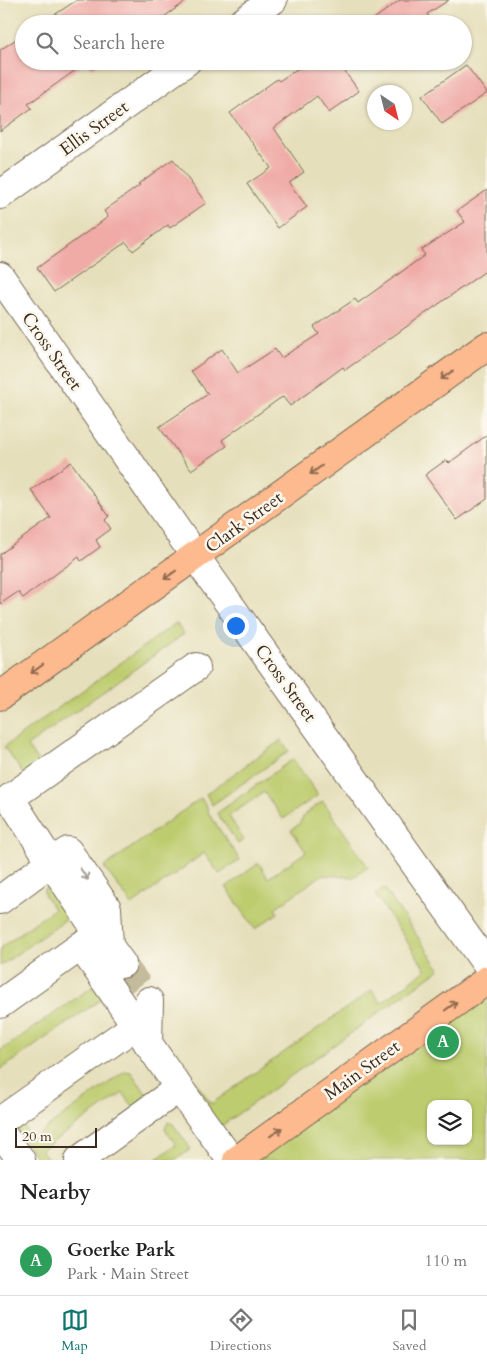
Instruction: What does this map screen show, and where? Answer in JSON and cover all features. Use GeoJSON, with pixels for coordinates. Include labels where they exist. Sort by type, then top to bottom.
{"type":"FeatureCollection","features":[{"type":"Feature","properties":{"kind":"main road","name":"Clark Street"},"geometry":{"type":"LineString","coordinates":[[0,696],[487,346]]}},
{"type":"Feature","properties":{"kind":"main road","name":"Main Street"},"geometry":{"type":"LineString","coordinates":[[237,1160],[487,980]]}},
{"type":"Feature","properties":{"kind":"street"},"geometry":{"type":"LineString","coordinates":[[252,15],[273,0]]}},
{"type":"Feature","properties":{"kind":"street","name":"Ellis Street"},"geometry":{"type":"LineString","coordinates":[[0,196],[175,70]]}},
{"type":"Feature","properties":{"kind":"street","name":"Cross Street"},"geometry":{"type":"LineString","coordinates":[[0,276],[195,556],[487,965]]}},
{"type":"Feature","properties":{"kind":"street"},"geometry":{"type":"LineString","coordinates":[[0,1004],[98,933],[51,862],[3,795],[196,667]]}},
{"type":"Feature","properties":{"kind":"street"},"geometry":{"type":"LineString","coordinates":[[0,900],[68,851],[107,908],[109,946],[122,964]]}},
{"type":"Feature","properties":{"kind":"street"},"geometry":{"type":"LineString","coordinates":[[81,946],[230,1160]]}},
{"type":"Feature","properties":{"kind":"street"},"geometry":{"type":"LineString","coordinates":[[0,1121],[142,1035],[149,1001]]}},
{"type":"Feature","properties":{"kind":"street"},"geometry":{"type":"LineString","coordinates":[[79,1160],[179,1088]]}},
{"type":"Feature","properties":{"kind":"street"},"geometry":{"type":"LineString","coordinates":[[0,1131],[21,1160]]}},
{"type":"Feature","properties":{"kind":"green space"},"geometry":{"type":"Polygon","coordinates":[[[176,623],[184,634],[27,746],[40,765],[28,780],[4,747],[176,623]]]}},
{"type":"Feature","properties":{"kind":"green space"},"geometry":{"type":"Polygon","coordinates":[[[281,740],[289,751],[212,805],[206,794],[281,740]]]}},
{"type":"Feature","properties":{"kind":"green space"},"geometry":{"type":"Polygon","coordinates":[[[293,759],[318,795],[283,819],[264,792],[229,816],[244,840],[238,844],[217,813],[293,759]]]}},
{"type":"Feature","properties":{"kind":"green space"},"geometry":{"type":"Polygon","coordinates":[[[201,798],[209,814],[240,860],[219,874],[204,853],[132,905],[104,867],[201,798]]]}},
{"type":"Feature","properties":{"kind":"green space"},"geometry":{"type":"Polygon","coordinates":[[[323,801],[368,867],[354,877],[322,875],[275,908],[278,913],[255,929],[226,887],[259,863],[268,878],[306,852],[291,830],[299,824],[305,814],[323,801]]]}},
{"type":"Feature","properties":{"kind":"green space"},"geometry":{"type":"Polygon","coordinates":[[[52,886],[70,914],[69,917],[0,966],[0,948],[54,909],[44,894],[44,889],[52,886]]]}},
{"type":"Feature","properties":{"kind":"green space"},"geometry":{"type":"Polygon","coordinates":[[[384,888],[440,969],[217,1129],[190,1085],[195,1081],[211,1104],[372,990],[381,1003],[426,970],[375,894],[384,888]]]}},
{"type":"Feature","properties":{"kind":"green space"},"geometry":{"type":"Polygon","coordinates":[[[105,978],[120,986],[0,1070],[0,1051],[105,978]]]}},
{"type":"Feature","properties":{"kind":"green space"},"geometry":{"type":"Polygon","coordinates":[[[487,980],[487,1160],[231,1160],[487,980]]]}},
{"type":"Feature","properties":{"kind":"green space"},"geometry":{"type":"Polygon","coordinates":[[[125,1071],[131,1072],[150,1099],[135,1109],[123,1093],[41,1150],[49,1160],[38,1160],[18,1131],[18,1125],[20,1123],[33,1138],[125,1071]]]}},
{"type":"Feature","properties":{"kind":"green space"},"geometry":{"type":"Polygon","coordinates":[[[168,1122],[173,1124],[191,1149],[175,1160],[155,1160],[176,1145],[165,1129],[168,1122]]]}},
{"type":"Feature","properties":{"kind":"building"},"geometry":{"type":"Polygon","coordinates":[[[77,0],[188,0],[167,15],[54,15],[77,0]]]}},
{"type":"Feature","properties":{"kind":"building"},"geometry":{"type":"Polygon","coordinates":[[[400,0],[449,0],[428,15],[379,15],[400,0]]]}},
{"type":"Feature","properties":{"kind":"building"},"geometry":{"type":"Polygon","coordinates":[[[15,40],[15,70],[76,70],[28,104],[32,108],[0,131],[0,50],[15,40]]]}},
{"type":"Feature","properties":{"kind":"building"},"geometry":{"type":"Polygon","coordinates":[[[296,70],[344,70],[359,91],[329,113],[317,96],[274,128],[304,172],[289,183],[307,207],[278,228],[247,184],[271,168],[230,113],[277,79],[279,81],[296,70]]]}},
{"type":"Feature","properties":{"kind":"building"},"geometry":{"type":"Polygon","coordinates":[[[459,70],[470,70],[487,93],[442,124],[422,96],[459,70]]]}},
{"type":"Feature","properties":{"kind":"building"},"geometry":{"type":"Polygon","coordinates":[[[173,159],[206,203],[170,228],[168,225],[133,251],[126,242],[54,292],[37,268],[108,217],[104,211],[173,159]]]}},
{"type":"Feature","properties":{"kind":"building"},"geometry":{"type":"Polygon","coordinates":[[[487,190],[487,270],[345,370],[343,367],[290,406],[283,397],[279,399],[222,440],[227,446],[191,470],[159,427],[208,394],[191,371],[222,349],[238,373],[275,349],[281,358],[319,334],[314,327],[355,299],[358,303],[425,255],[421,250],[465,222],[457,211],[487,190]]]}},
{"type":"Feature","properties":{"kind":"building"},"geometry":{"type":"Polygon","coordinates":[[[487,435],[487,499],[457,520],[425,475],[446,460],[449,463],[487,435]]]}},
{"type":"Feature","properties":{"kind":"building"},"geometry":{"type":"Polygon","coordinates":[[[71,462],[109,516],[105,520],[111,529],[96,540],[100,547],[81,561],[79,557],[23,598],[18,592],[0,604],[0,554],[51,518],[31,490],[71,462]]]}},
{"type":"Feature","properties":{"kind":"tunnel"},"geometry":{"type":"LineString","coordinates":[[122,964],[149,1001]]}},
{"type":"Feature","properties":{"kind":"place","name":"Goerke Park"},"geometry":{"type":"Point","coordinates":[443,1042]}}]}
